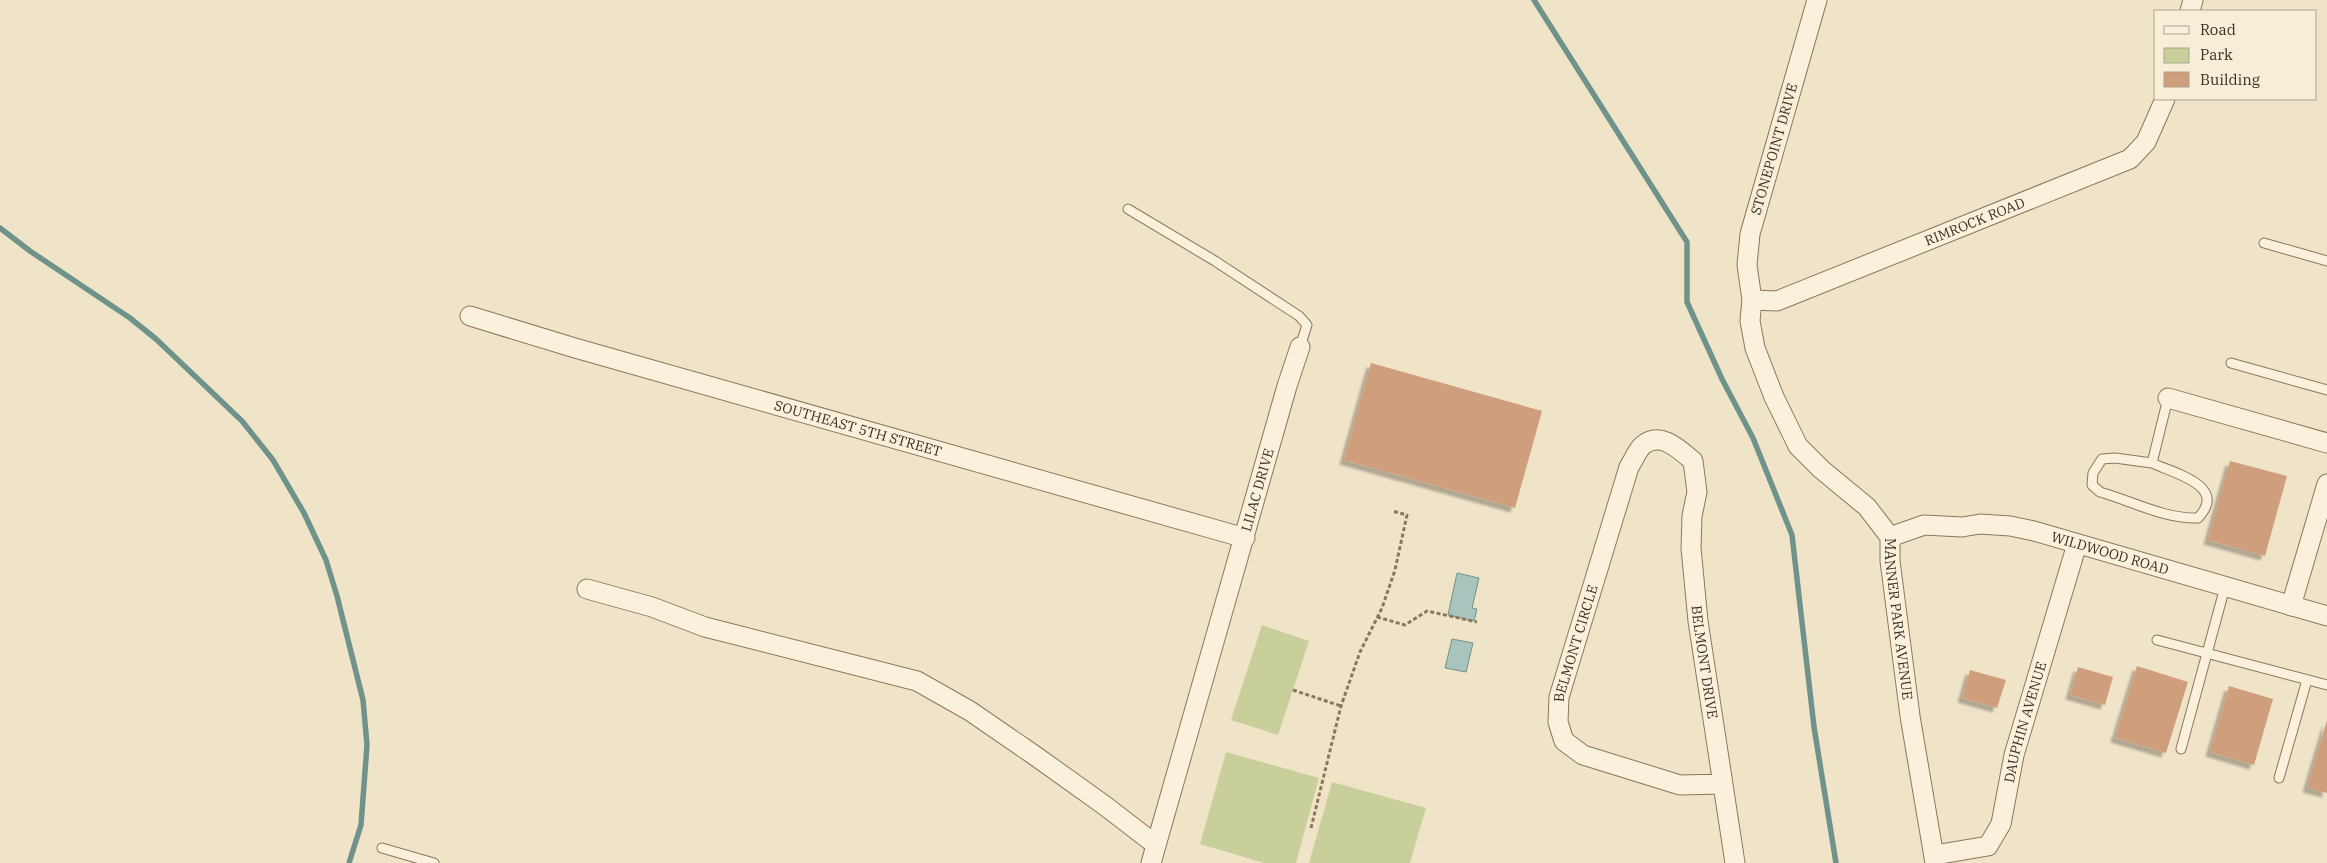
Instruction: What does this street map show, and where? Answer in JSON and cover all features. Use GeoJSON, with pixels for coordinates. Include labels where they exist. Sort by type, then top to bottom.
{"type":"FeatureCollection","features":[{"type":"Feature","properties":{"kind":"street","name":"STONEPOINT DRIVE"},"geometry":{"type":"LineString","coordinates":[[1752,300],[1747,265],[1750,234],[1816,0]]}},
{"type":"Feature","properties":{"kind":"street","name":"RIMROCK ROAD"},"geometry":{"type":"LineString","coordinates":[[1752,300],[1777,301],[2130,158],[2146,142],[2165,100]]}},
{"type":"Feature","properties":{"kind":"street","name":"MANNER PARK AVENUE"},"geometry":{"type":"LineString","coordinates":[[1752,300],[1750,321],[1755,348],[1774,397],[1798,446],[1821,470],[1867,507],[1890,536],[1890,561],[1910,716],[1935,859]]}},
{"type":"Feature","properties":{"kind":"street","name":"SOUTHEAST 5TH STREET"},"geometry":{"type":"LineString","coordinates":[[470,316],[575,348],[1245,538]]}},
{"type":"Feature","properties":{"kind":"street","name":"LILAC DRIVE"},"geometry":{"type":"LineString","coordinates":[[1153,854],[1300,346]]}},
{"type":"Feature","properties":{"kind":"street"},"geometry":{"type":"LineString","coordinates":[[2168,398],[2327,443]]}},
{"type":"Feature","properties":{"kind":"street","name":"BELMONT CIRCLE"},"geometry":{"type":"LineString","coordinates":[[1693,460],[1671,442],[1654,439],[1642,446],[1629,467],[1559,697],[1558,722],[1564,741],[1583,755],[1680,785],[1723,784]]}},
{"type":"Feature","properties":{"kind":"street","name":"BELMONT DRIVE"},"geometry":{"type":"LineString","coordinates":[[1693,460],[1697,492],[1692,516],[1691,548],[1698,620],[1735,863]]}},
{"type":"Feature","properties":{"kind":"street"},"geometry":{"type":"LineString","coordinates":[[2292,606],[2324,505],[2327,484]]}},
{"type":"Feature","properties":{"kind":"street","name":"WILDWOOD ROAD"},"geometry":{"type":"LineString","coordinates":[[1890,536],[1924,525],[1962,527],[1980,524],[2018,528],[2327,616]]}},
{"type":"Feature","properties":{"kind":"street","name":"DAUPHIN AVENUE"},"geometry":{"type":"LineString","coordinates":[[1935,859],[1988,846],[2001,824],[2014,755],[2077,544]]}},
{"type":"Feature","properties":{"kind":"street"},"geometry":{"type":"LineString","coordinates":[[587,589],[652,607],[705,627],[917,681],[970,711],[1104,805],[1153,854]]}},
{"type":"Feature","properties":{"kind":"lane","name":"LILAC DRIVE"},"geometry":{"type":"LineString","coordinates":[[1128,210],[1214,261],[1299,316],[1307,325],[1300,346]]}},
{"type":"Feature","properties":{"kind":"lane"},"geometry":{"type":"LineString","coordinates":[[2264,243],[2327,261]]}},
{"type":"Feature","properties":{"kind":"lane"},"geometry":{"type":"LineString","coordinates":[[2231,362],[2327,390]]}},
{"type":"Feature","properties":{"kind":"lane"},"geometry":{"type":"LineString","coordinates":[[2152,464],[2168,398]]}},
{"type":"Feature","properties":{"kind":"lane"},"geometry":{"type":"LineString","coordinates":[[2115,458],[2152,464],[2195,482],[2207,493],[2206,510],[2198,518],[2185,519],[2100,492],[2092,485],[2093,473],[2102,459],[2115,458]]}},
{"type":"Feature","properties":{"kind":"lane"},"geometry":{"type":"LineString","coordinates":[[2181,749],[2225,587]]}},
{"type":"Feature","properties":{"kind":"lane"},"geometry":{"type":"LineString","coordinates":[[2157,640],[2327,685]]}},
{"type":"Feature","properties":{"kind":"lane"},"geometry":{"type":"LineString","coordinates":[[2279,778],[2307,680]]}},
{"type":"Feature","properties":{"kind":"lane"},"geometry":{"type":"LineString","coordinates":[[382,848],[434,863]]}},
{"type":"Feature","properties":{"kind":"path"},"geometry":{"type":"LineString","coordinates":[[1312,828],[1341,706],[1360,652],[1377,617],[1395,570],[1407,515],[1392,511]]}},
{"type":"Feature","properties":{"kind":"path"},"geometry":{"type":"LineString","coordinates":[[1377,617],[1406,625],[1427,611],[1477,622]]}},
{"type":"Feature","properties":{"kind":"path"},"geometry":{"type":"LineString","coordinates":[[1293,690],[1341,706]]}},
{"type":"Feature","properties":{"kind":"green space"},"geometry":{"type":"Polygon","coordinates":[[[1262,625],[1309,641],[1278,735],[1231,720],[1262,625]]]}},
{"type":"Feature","properties":{"kind":"green space"},"geometry":{"type":"Polygon","coordinates":[[[1226,752],[1319,778],[1296,863],[1264,863],[1200,844],[1226,752]]]}},
{"type":"Feature","properties":{"kind":"green space"},"geometry":{"type":"Polygon","coordinates":[[[1332,782],[1426,808],[1410,863],[1309,863],[1332,782]]]}},
{"type":"Feature","properties":{"kind":"water"},"geometry":{"type":"Polygon","coordinates":[[[1457,573],[1479,578],[1472,608],[1477,609],[1474,621],[1448,615],[1457,573]]]}},
{"type":"Feature","properties":{"kind":"water"},"geometry":{"type":"Polygon","coordinates":[[[1452,639],[1473,643],[1466,672],[1445,668],[1452,639]]]}},
{"type":"Feature","properties":{"kind":"building"},"geometry":{"type":"Polygon","coordinates":[[[1371,363],[1542,411],[1515,508],[1344,460],[1371,363]]]}},
{"type":"Feature","properties":{"kind":"building"},"geometry":{"type":"Polygon","coordinates":[[[2230,461],[2287,476],[2265,556],[2208,540],[2230,461]]]}},
{"type":"Feature","properties":{"kind":"building"},"geometry":{"type":"Polygon","coordinates":[[[2137,666],[2188,682],[2166,753],[2115,738],[2137,666]]]}},
{"type":"Feature","properties":{"kind":"building"},"geometry":{"type":"Polygon","coordinates":[[[2078,667],[2113,677],[2105,705],[2070,695],[2078,667]]]}},
{"type":"Feature","properties":{"kind":"building"},"geometry":{"type":"Polygon","coordinates":[[[1970,670],[2006,680],[1997,708],[1962,698],[1970,670]]]}},
{"type":"Feature","properties":{"kind":"building"},"geometry":{"type":"Polygon","coordinates":[[[2229,686],[2273,699],[2254,765],[2210,752],[2229,686]]]}},
{"type":"Feature","properties":{"kind":"building"},"geometry":{"type":"Polygon","coordinates":[[[2327,720],[2327,793],[2307,788],[2327,720]]]}},
{"type":"Feature","properties":{"kind":"waterway"},"geometry":{"type":"LineString","coordinates":[[1534,0],[1687,242],[1687,302],[1722,379],[1753,438],[1792,535],[1814,727],[1836,863]]}},
{"type":"Feature","properties":{"kind":"waterway"},"geometry":{"type":"LineString","coordinates":[[0,228],[30,251],[130,318],[156,339],[242,421],[273,460],[304,513],[326,560],[363,700],[367,745],[361,825],[349,863]]}}]}
